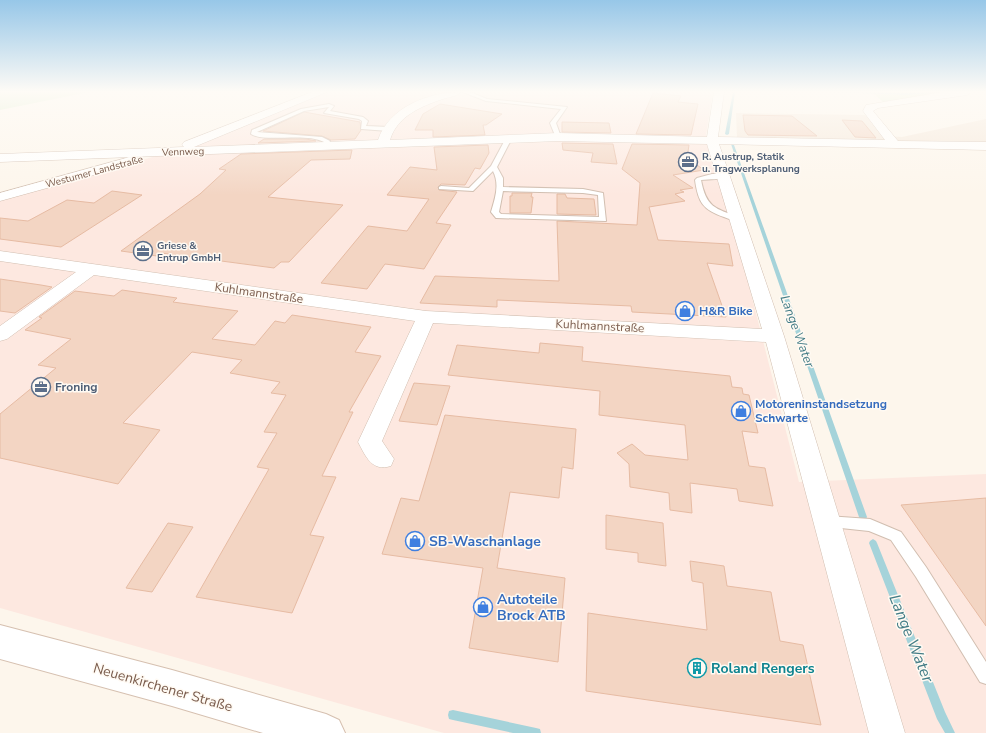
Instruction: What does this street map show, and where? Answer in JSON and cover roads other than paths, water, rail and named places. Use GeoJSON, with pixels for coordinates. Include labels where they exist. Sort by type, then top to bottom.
{"type":"FeatureCollection","features":[{"type":"Feature","properties":{"kind":"main road","name":"Neuenkirchener Straße"},"geometry":{"type":"LineString","coordinates":[[0,642],[172,688],[326,733]]}},
{"type":"Feature","properties":{"kind":"street","name":"Westumer Landstraße"},"geometry":{"type":"LineString","coordinates":[[0,197],[196,143],[237,126]]}},
{"type":"Feature","properties":{"kind":"street"},"geometry":{"type":"LineString","coordinates":[[714,126],[712,140],[774,336],[887,733]]}},
{"type":"Feature","properties":{"kind":"street"},"geometry":{"type":"LineString","coordinates":[[880,126],[895,145]]}},
{"type":"Feature","properties":{"kind":"street"},"geometry":{"type":"LineString","coordinates":[[383,144],[389,128]]}},
{"type":"Feature","properties":{"kind":"street","name":"Vennweg"},"geometry":{"type":"LineString","coordinates":[[0,158],[558,137],[986,146]]}},
{"type":"Feature","properties":{"kind":"street","name":"Kuhlmannstraße"},"geometry":{"type":"LineString","coordinates":[[0,256],[426,317],[774,336]]}},
{"type":"Feature","properties":{"kind":"street"},"geometry":{"type":"LineString","coordinates":[[0,335],[91,269]]}},
{"type":"Feature","properties":{"kind":"street"},"geometry":{"type":"LineString","coordinates":[[382,459],[370,442],[426,317]]}},
{"type":"Feature","properties":{"kind":"lane"},"geometry":{"type":"LineString","coordinates":[[265,126],[254,131],[254,134],[268,136],[318,137],[327,141],[325,146]]}},
{"type":"Feature","properties":{"kind":"lane"},"geometry":{"type":"LineString","coordinates":[[364,126],[363,128],[389,128]]}},
{"type":"Feature","properties":{"kind":"lane"},"geometry":{"type":"LineString","coordinates":[[554,126],[558,137]]}},
{"type":"Feature","properties":{"kind":"lane"},"geometry":{"type":"LineString","coordinates":[[440,188],[471,190],[494,167],[509,138]]}},
{"type":"Feature","properties":{"kind":"lane"},"geometry":{"type":"LineString","coordinates":[[494,167],[500,174],[501,189],[495,212],[498,216],[603,219],[600,194],[583,191],[501,189]]}},
{"type":"Feature","properties":{"kind":"lane"},"geometry":{"type":"LineString","coordinates":[[827,522],[870,525],[896,536],[921,572],[986,676]]}},
{"type":"Feature","properties":{"kind":"waterway","name":"Lange Water"},"geometry":{"type":"LineString","coordinates":[[727,134],[728,126]]}},
{"type":"Feature","properties":{"kind":"waterway","name":"Lange Water"},"geometry":{"type":"LineString","coordinates":[[732,145],[863,517]]}},
{"type":"Feature","properties":{"kind":"waterway","name":"Lange Water"},"geometry":{"type":"LineString","coordinates":[[873,543],[941,715],[950,733]]}},
{"type":"Feature","properties":{"kind":"waterway","name":"Lange Water"},"geometry":{"type":"LineString","coordinates":[[453,715],[536,733]]}},
{"type":"Feature","properties":{"kind":"place","name":"R. Austrup, Statik u. Tragwerksplanung"},"geometry":{"type":"Point","coordinates":[688,162]}},
{"type":"Feature","properties":{"kind":"place","name":"Griese & Entrup GmbH"},"geometry":{"type":"Point","coordinates":[143,251]}},
{"type":"Feature","properties":{"kind":"place","name":"H&R Bike"},"geometry":{"type":"Point","coordinates":[685,311]}},
{"type":"Feature","properties":{"kind":"place","name":"Froning"},"geometry":{"type":"Point","coordinates":[41,387]}},
{"type":"Feature","properties":{"kind":"place","name":"Motoreninstandsetzung Schwarte"},"geometry":{"type":"Point","coordinates":[741,411]}},
{"type":"Feature","properties":{"kind":"place","name":"SB-Waschanlage"},"geometry":{"type":"Point","coordinates":[415,541]}},
{"type":"Feature","properties":{"kind":"place","name":"Autoteile Brock ATB"},"geometry":{"type":"Point","coordinates":[483,607]}},
{"type":"Feature","properties":{"kind":"place","name":"Roland Rengers"},"geometry":{"type":"Point","coordinates":[697,668]}}]}
